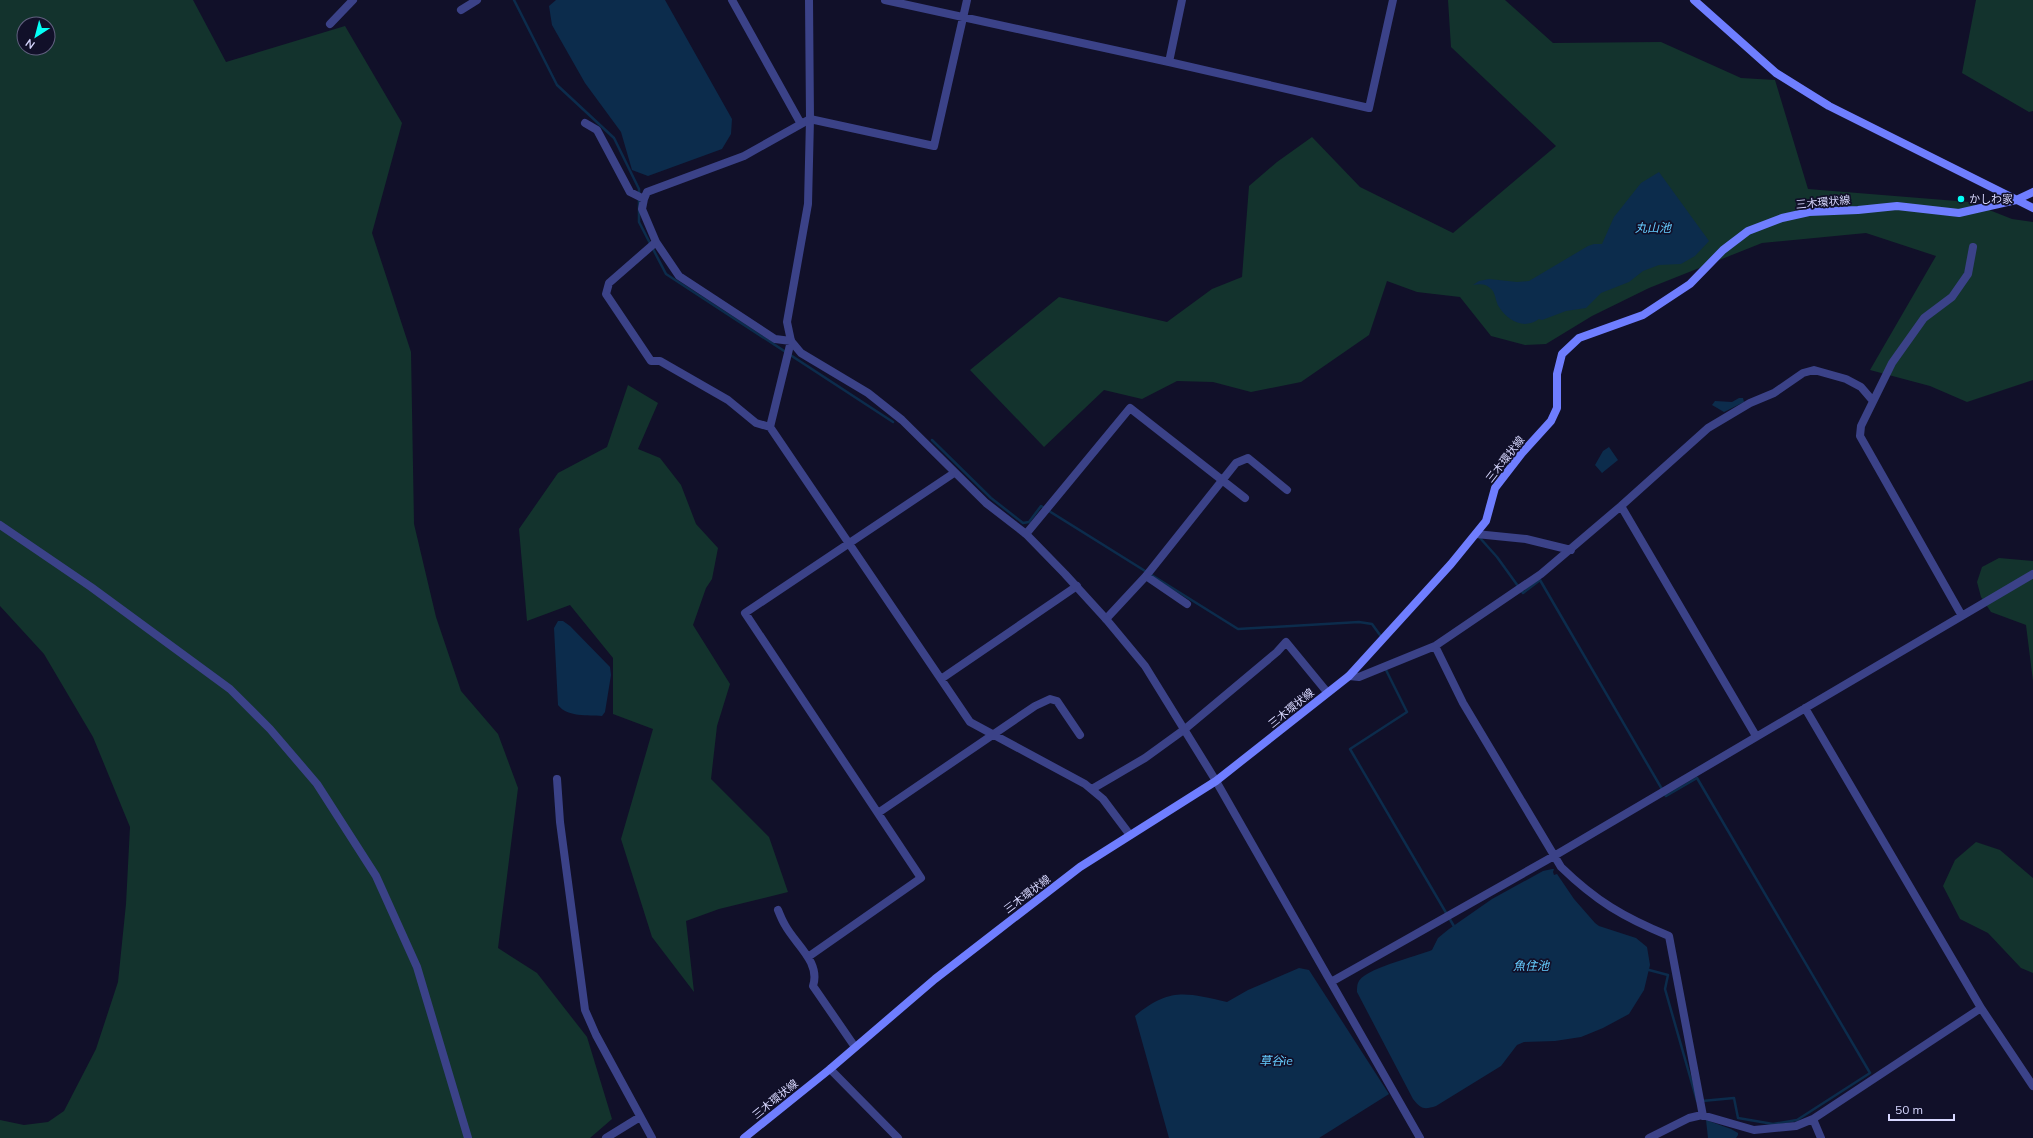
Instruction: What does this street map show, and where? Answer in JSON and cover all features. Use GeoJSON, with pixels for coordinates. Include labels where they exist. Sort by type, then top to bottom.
{"type":"FeatureCollection","features":[{"type":"Feature","properties":{"kind":"main road"},"geometry":{"type":"LineString","coordinates":[[1694,0],[1749,50],[1801,90],[1829,106],[2033,208]]}},
{"type":"Feature","properties":{"kind":"main road","name":"三木環状線"},"geometry":{"type":"LineString","coordinates":[[744,1138],[830,1069],[935,979],[997,931],[1080,868],[1216,781],[1349,676],[1451,564],[1486,521],[1495,488],[1522,453],[1551,421],[1557,408],[1557,374],[1562,354],[1579,338],[1643,315],[1690,284],[1723,250],[1748,231],[1782,218],[1809,212],[1858,210],[1897,206],[1959,213],[2016,200],[2033,192]]}},
{"type":"Feature","properties":{"kind":"street"},"geometry":{"type":"LineString","coordinates":[[330,24],[353,0]]}},
{"type":"Feature","properties":{"kind":"street"},"geometry":{"type":"LineString","coordinates":[[461,10],[477,0]]}},
{"type":"Feature","properties":{"kind":"street"},"geometry":{"type":"LineString","coordinates":[[732,0],[800,124]]}},
{"type":"Feature","properties":{"kind":"street"},"geometry":{"type":"LineString","coordinates":[[770,427],[791,341],[787,322],[808,204],[810,119],[809,0]]}},
{"type":"Feature","properties":{"kind":"street"},"geometry":{"type":"LineString","coordinates":[[885,0],[1169,62],[1369,108],[1393,0]]}},
{"type":"Feature","properties":{"kind":"street"},"geometry":{"type":"LineString","coordinates":[[967,0],[934,146],[810,119],[744,156],[647,192],[642,209],[656,242],[678,276],[775,339],[791,341],[801,353],[868,393],[902,420],[986,503],[1026,534],[1106,618],[1145,666],[1216,781],[1420,1138]]}},
{"type":"Feature","properties":{"kind":"street"},"geometry":{"type":"LineString","coordinates":[[1169,62],[1182,0]]}},
{"type":"Feature","properties":{"kind":"street"},"geometry":{"type":"LineString","coordinates":[[585,123],[597,130],[630,192],[644,199]]}},
{"type":"Feature","properties":{"kind":"street"},"geometry":{"type":"LineString","coordinates":[[656,242],[609,283],[606,294],[651,361],[660,361],[728,400],[756,423],[770,427],[970,722],[1076,778],[1092,789],[1103,799],[1130,835]]}},
{"type":"Feature","properties":{"kind":"street"},"geometry":{"type":"LineString","coordinates":[[1962,616],[1860,436],[1861,426],[1892,363],[1924,318],[1952,297],[1968,274],[1973,247]]}},
{"type":"Feature","properties":{"kind":"street"},"geometry":{"type":"LineString","coordinates":[[1349,676],[1359,678],[1435,646],[1541,574],[1571,550],[1708,428],[1750,403],[1774,393],[1803,373],[1814,370],[1846,379],[1861,387],[1873,401]]}},
{"type":"Feature","properties":{"kind":"street"},"geometry":{"type":"LineString","coordinates":[[1026,534],[1130,408],[1245,498]]}},
{"type":"Feature","properties":{"kind":"street"},"geometry":{"type":"LineString","coordinates":[[1106,618],[1146,576],[1236,462],[1248,458],[1287,490]]}},
{"type":"Feature","properties":{"kind":"street"},"geometry":{"type":"LineString","coordinates":[[808,956],[921,878],[745,613],[954,473]]}},
{"type":"Feature","properties":{"kind":"street"},"geometry":{"type":"LineString","coordinates":[[1621,506],[1756,736]]}},
{"type":"Feature","properties":{"kind":"street"},"geometry":{"type":"LineString","coordinates":[[0,525],[91,587],[230,688],[270,729],[317,784],[376,876],[417,967],[468,1138]]}},
{"type":"Feature","properties":{"kind":"street"},"geometry":{"type":"LineString","coordinates":[[1476,534],[1526,539],[1571,550]]}},
{"type":"Feature","properties":{"kind":"street"},"geometry":{"type":"LineString","coordinates":[[1331,982],[1554,856],[2033,574]]}},
{"type":"Feature","properties":{"kind":"street"},"geometry":{"type":"LineString","coordinates":[[1146,576],[1187,604]]}},
{"type":"Feature","properties":{"kind":"street"},"geometry":{"type":"LineString","coordinates":[[941,679],[1077,586]]}},
{"type":"Feature","properties":{"kind":"street"},"geometry":{"type":"LineString","coordinates":[[1092,789],[1145,758],[1184,729],[1277,652],[1286,642],[1327,692]]}},
{"type":"Feature","properties":{"kind":"street"},"geometry":{"type":"LineString","coordinates":[[1435,646],[1463,703],[1561,867],[1582,887],[1617,913],[1668,936],[1703,1116]]}},
{"type":"Feature","properties":{"kind":"street"},"geometry":{"type":"LineString","coordinates":[[878,813],[1035,706],[1050,699],[1057,702],[1080,735]]}},
{"type":"Feature","properties":{"kind":"street"},"geometry":{"type":"LineString","coordinates":[[1805,708],[1981,1008],[2033,1086]]}},
{"type":"Feature","properties":{"kind":"street"},"geometry":{"type":"LineString","coordinates":[[557,780],[560,822],[585,1010],[596,1035],[652,1138]]}},
{"type":"Feature","properties":{"kind":"street"},"geometry":{"type":"LineString","coordinates":[[778,910],[785,926],[808,956],[815,978],[813,986],[855,1047]]}},
{"type":"Feature","properties":{"kind":"street"},"geometry":{"type":"LineString","coordinates":[[1649,1138],[1689,1118],[1703,1116],[1754,1130],[1796,1126],[1813,1119],[1981,1008]]}},
{"type":"Feature","properties":{"kind":"street"},"geometry":{"type":"LineString","coordinates":[[830,1069],[898,1138]]}},
{"type":"Feature","properties":{"kind":"street"},"geometry":{"type":"LineString","coordinates":[[606,1138],[640,1117]]}},
{"type":"Feature","properties":{"kind":"street"},"geometry":{"type":"LineString","coordinates":[[1813,1119],[1821,1138]]}},
{"type":"Feature","properties":{"kind":"green space"},"geometry":{"type":"Polygon","coordinates":[[[0,0],[193,0],[226,62],[345,26],[402,123],[372,233],[411,352],[414,524],[436,617],[461,691],[498,734],[518,788],[498,948],[537,973],[587,1037],[612,1119],[590,1138],[0,1138],[0,1120],[24,1125],[48,1122],[64,1111],[96,1049],[118,982],[126,904],[130,827],[93,737],[44,654],[0,606],[0,0]]]}},
{"type":"Feature","properties":{"kind":"green space"},"geometry":{"type":"Polygon","coordinates":[[[1448,0],[1505,0],[1553,43],[1661,42],[1741,78],[1775,80],[1808,189],[1969,202],[2012,219],[2033,222],[2033,380],[1967,402],[1930,386],[1870,370],[1936,256],[1866,233],[1762,243],[1649,288],[1592,316],[1546,344],[1525,345],[1491,336],[1460,297],[1417,292],[1387,281],[1369,335],[1301,382],[1251,392],[1213,382],[1177,381],[1142,399],[1104,390],[1044,447],[970,370],[1059,297],[1167,322],[1212,289],[1242,277],[1249,186],[1277,162],[1312,137],[1360,187],[1453,233],[1556,146],[1451,47],[1448,0]]]}},
{"type":"Feature","properties":{"kind":"green space"},"geometry":{"type":"Polygon","coordinates":[[[1976,0],[2033,0],[2033,111],[2029,112],[1962,73],[1976,0]]]}},
{"type":"Feature","properties":{"kind":"green space"},"geometry":{"type":"Polygon","coordinates":[[[628,385],[658,403],[638,449],[660,458],[681,485],[696,524],[718,548],[712,579],[706,588],[693,625],[730,684],[717,726],[711,779],[769,837],[788,892],[719,909],[686,921],[694,992],[652,937],[621,839],[653,729],[613,714],[613,658],[570,605],[527,621],[519,529],[558,473],[607,447],[628,385]]]}},
{"type":"Feature","properties":{"kind":"green space"},"geometry":{"type":"Polygon","coordinates":[[[1999,558],[2033,561],[2033,681],[2026,625],[1991,612],[1981,597],[1977,582],[1982,567],[1999,558]]]}},
{"type":"Feature","properties":{"kind":"green space"},"geometry":{"type":"Polygon","coordinates":[[[1976,842],[2000,850],[2033,878],[2033,973],[2021,968],[1988,933],[1960,919],[1943,886],[1955,860],[1976,842]]]}},
{"type":"Feature","properties":{"kind":"water"},"geometry":{"type":"Polygon","coordinates":[[[556,0],[665,0],[732,119],[731,134],[722,149],[648,176],[632,170],[621,132],[585,83],[552,25],[549,6],[556,0]]]}},
{"type":"Feature","properties":{"kind":"water","name":"丸山池"},"geometry":{"type":"Polygon","coordinates":[[[1659,172],[1709,241],[1695,256],[1681,264],[1659,265],[1643,271],[1629,282],[1601,293],[1586,308],[1566,311],[1528,324],[1522,324],[1507,316],[1499,307],[1492,290],[1488,286],[1482,284],[1473,285],[1479,281],[1489,279],[1517,282],[1529,281],[1588,246],[1602,244],[1614,217],[1641,183],[1659,172]]]}},
{"type":"Feature","properties":{"kind":"water"},"geometry":{"type":"Polygon","coordinates":[[[1739,398],[1743,398],[1744,402],[1724,412],[1712,405],[1715,401],[1732,402],[1739,398]]]}},
{"type":"Feature","properties":{"kind":"water"},"geometry":{"type":"Polygon","coordinates":[[[1609,447],[1618,460],[1602,473],[1595,465],[1603,451],[1609,447]]]}},
{"type":"Feature","properties":{"kind":"water"},"geometry":{"type":"Polygon","coordinates":[[[558,621],[563,621],[570,626],[610,667],[611,675],[605,712],[602,716],[567,712],[558,705],[554,628],[558,621]]]}},
{"type":"Feature","properties":{"kind":"water","name":"魚住池"},"geometry":{"type":"Polygon","coordinates":[[[1554,869],[1554,875],[1557,874],[1574,899],[1595,923],[1599,926],[1636,938],[1647,947],[1650,965],[1644,990],[1629,1014],[1603,1028],[1581,1037],[1555,1041],[1524,1042],[1517,1045],[1501,1066],[1436,1106],[1428,1108],[1421,1107],[1413,1099],[1357,992],[1358,983],[1369,973],[1379,968],[1432,950],[1438,938],[1492,899],[1543,871],[1554,869]]]}},
{"type":"Feature","properties":{"kind":"water","name":"草谷ie"},"geometry":{"type":"Polygon","coordinates":[[[1299,968],[1309,970],[1389,1094],[1319,1138],[1169,1138],[1135,1016],[1158,1000],[1169,996],[1200,996],[1227,1002],[1248,990],[1299,968]]]}},
{"type":"Feature","properties":{"kind":"water"},"geometry":{"type":"Polygon","coordinates":[[[1706,1120],[1731,1129],[1738,1133],[1738,1135],[1736,1138],[1708,1138],[1706,1120]]]}},
{"type":"Feature","properties":{"kind":"waterway"},"geometry":{"type":"LineString","coordinates":[[514,0],[557,85],[614,138],[639,189],[639,222],[666,274],[893,422]]}},
{"type":"Feature","properties":{"kind":"waterway"},"geometry":{"type":"LineString","coordinates":[[932,440],[991,498],[1023,523],[1029,522],[1041,506],[1238,629],[1359,622],[1372,624],[1380,635]]}},
{"type":"Feature","properties":{"kind":"waterway"},"geometry":{"type":"LineString","coordinates":[[1480,538],[1497,557],[1523,593],[1540,580],[1666,796],[1697,778],[1870,1073],[1797,1120],[1773,1124],[1738,1118],[1734,1098],[1702,1101]]}},
{"type":"Feature","properties":{"kind":"waterway"},"geometry":{"type":"LineString","coordinates":[[1386,670],[1407,712],[1350,749],[1455,928]]}},
{"type":"Feature","properties":{"kind":"waterway"},"geometry":{"type":"LineString","coordinates":[[1649,970],[1668,975],[1665,989],[1697,1101]]}},
{"type":"Feature","properties":{"kind":"place","name":"かしわ家"},"geometry":{"type":"Point","coordinates":[1961,199]}}]}
